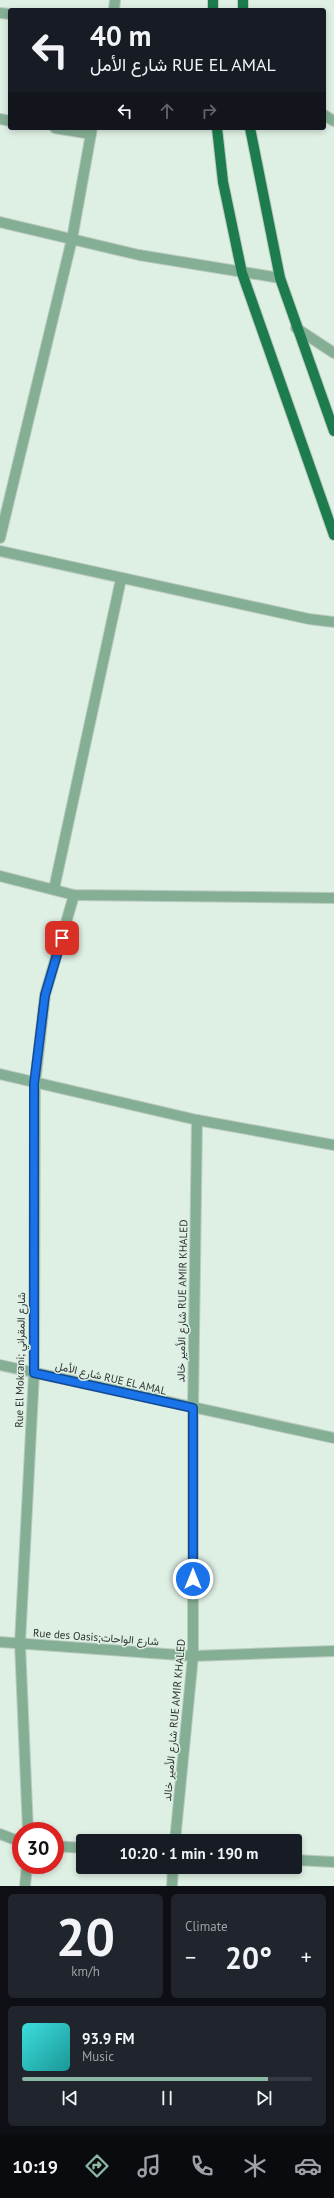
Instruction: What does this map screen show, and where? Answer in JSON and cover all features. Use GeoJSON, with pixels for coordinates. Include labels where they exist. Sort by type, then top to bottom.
{"type":"FeatureCollection","features":[{"type":"Feature","properties":{"kind":"main road"},"geometry":{"type":"LineString","coordinates":[[217,130],[223,182],[242,273],[334,535]]}},
{"type":"Feature","properties":{"kind":"main road"},"geometry":{"type":"LineString","coordinates":[[250,130],[280,278],[296,328],[334,431]]}},
{"type":"Feature","properties":{"kind":"street"},"geometry":{"type":"LineString","coordinates":[[0,538],[72,239],[92,131],[80,130]]}},
{"type":"Feature","properties":{"kind":"street"},"geometry":{"type":"LineString","coordinates":[[0,222],[138,255],[280,278]]}},
{"type":"Feature","properties":{"kind":"street"},"geometry":{"type":"LineString","coordinates":[[296,328],[334,353]]}},
{"type":"Feature","properties":{"kind":"street"},"geometry":{"type":"LineString","coordinates":[[0,551],[121,579],[309,619],[334,622]]}},
{"type":"Feature","properties":{"kind":"street"},"geometry":{"type":"LineString","coordinates":[[54,889],[121,579]]}},
{"type":"Feature","properties":{"kind":"street"},"geometry":{"type":"LineString","coordinates":[[0,876],[74,895],[334,898]]}},
{"type":"Feature","properties":{"kind":"street","name":"Rue El Mokrani; شارع المقراني"},"geometry":{"type":"LineString","coordinates":[[28,1822],[20,1644],[34,1373],[34,1084],[45,995],[74,895]]}},
{"type":"Feature","properties":{"kind":"street"},"geometry":{"type":"LineString","coordinates":[[0,1074],[34,1084],[197,1120],[334,1145]]}},
{"type":"Feature","properties":{"kind":"street","name":"شارع الأمير خالد RUE AMIR KHALED"},"geometry":{"type":"LineString","coordinates":[[176,1834],[193,1656],[193,1408],[197,1120]]}},
{"type":"Feature","properties":{"kind":"street","name":"شارع الأمل RUE EL AMAL"},"geometry":{"type":"LineString","coordinates":[[0,1365],[334,1438]]}},
{"type":"Feature","properties":{"kind":"street","name":"Rue des Oasis;شارع الواحات"},"geometry":{"type":"LineString","coordinates":[[0,1642],[193,1656],[334,1652]]}},
{"type":"Feature","properties":{"kind":"street"},"geometry":{"type":"LineString","coordinates":[[0,1834],[12,1839]]}},
{"type":"Feature","properties":{"kind":"street"},"geometry":{"type":"LineString","coordinates":[[64,1847],[76,1848]]}},
{"type":"Feature","properties":{"kind":"street"},"geometry":{"type":"LineString","coordinates":[[302,1860],[334,1862]]}},
{"type":"Feature","properties":{"kind":"street"},"geometry":{"type":"LineString","coordinates":[[25,1886],[26,1874]]}},
{"type":"Feature","properties":{"kind":"street"},"geometry":{"type":"LineString","coordinates":[[172,1886],[173,1874]]}},
{"type":"Feature","properties":{"kind":"route"},"geometry":{"type":"LineString","coordinates":[[62,938],[45,995],[34,1084],[34,1373],[193,1408],[193,1579]]}}]}
